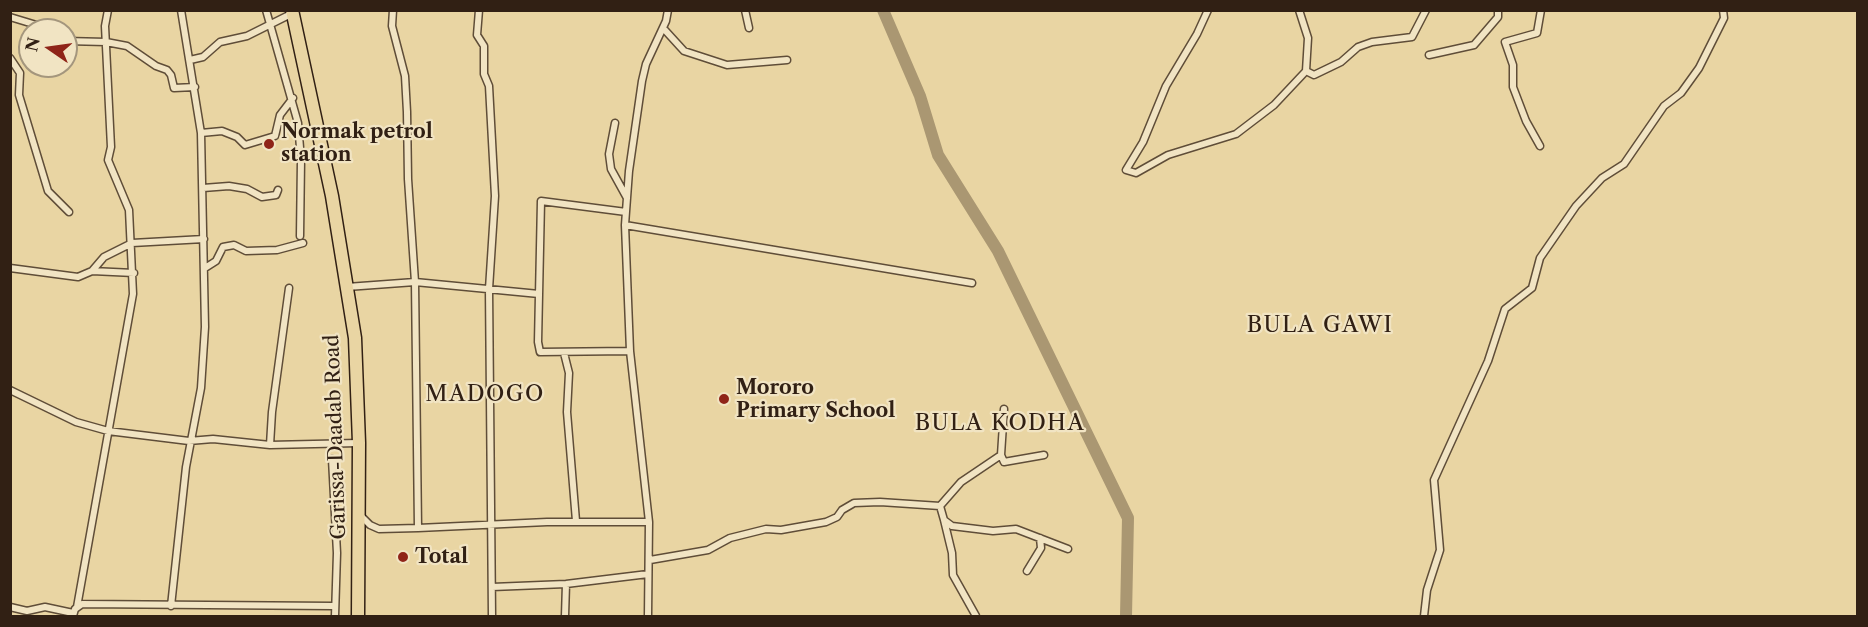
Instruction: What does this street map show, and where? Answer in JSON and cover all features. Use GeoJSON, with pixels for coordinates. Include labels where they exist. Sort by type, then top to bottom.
{"type":"FeatureCollection","features":[{"type":"Feature","properties":{"kind":"highway","name":"Garissa-Daadab Road"},"geometry":{"type":"LineString","coordinates":[[293,12],[332,196],[355,338],[359,443],[358,616]]}},
{"type":"Feature","properties":{"kind":"street"},"geometry":{"type":"LineString","coordinates":[[74,612],[129,324],[134,273],[129,210],[108,160],[111,147],[105,26],[108,10]]}},
{"type":"Feature","properties":{"kind":"street"},"geometry":{"type":"LineString","coordinates":[[171,606],[189,441],[201,388],[204,356],[205,268],[201,133],[181,10]]}},
{"type":"Feature","properties":{"kind":"street"},"geometry":{"type":"LineString","coordinates":[[205,268],[216,261],[223,247],[234,245],[246,251],[277,250],[302,240],[301,160],[293,98],[286,86],[266,10]]}},
{"type":"Feature","properties":{"kind":"street"},"geometry":{"type":"LineString","coordinates":[[393,10],[392,26],[405,76],[408,179],[415,282],[418,528]]}},
{"type":"Feature","properties":{"kind":"street"},"geometry":{"type":"LineString","coordinates":[[479,10],[477,34],[484,46],[484,74],[489,86],[495,196],[489,289],[492,616]]}},
{"type":"Feature","properties":{"kind":"street"},"geometry":{"type":"LineString","coordinates":[[648,616],[649,522],[630,351],[625,225],[642,81],[646,64],[663,28],[668,10]]}},
{"type":"Feature","properties":{"kind":"street"},"geometry":{"type":"LineString","coordinates":[[745,10],[749,28]]}},
{"type":"Feature","properties":{"kind":"street"},"geometry":{"type":"LineString","coordinates":[[1208,10],[1197,34],[1166,86],[1143,142],[1126,170],[1136,172],[1168,155],[1236,134],[1274,105],[1306,71],[1308,38],[1299,10]]}},
{"type":"Feature","properties":{"kind":"street"},"geometry":{"type":"LineString","coordinates":[[1306,71],[1314,75],[1341,62],[1358,47],[1372,42],[1412,37],[1426,10]]}},
{"type":"Feature","properties":{"kind":"street"},"geometry":{"type":"LineString","coordinates":[[1429,55],[1474,45],[1498,17],[1498,10]]}},
{"type":"Feature","properties":{"kind":"street"},"geometry":{"type":"LineString","coordinates":[[1540,146],[1526,121],[1513,87],[1513,65],[1505,42],[1537,33],[1541,10]]}},
{"type":"Feature","properties":{"kind":"street"},"geometry":{"type":"LineString","coordinates":[[1424,616],[1427,590],[1440,550],[1434,480],[1488,361],[1505,309],[1532,288],[1540,258],[1576,206],[1602,178],[1624,164],[1664,106],[1681,93],[1699,68],[1724,18],[1723,10]]}},
{"type":"Feature","properties":{"kind":"street"},"geometry":{"type":"LineString","coordinates":[[190,60],[203,57],[220,42],[247,36],[293,12]]}},
{"type":"Feature","properties":{"kind":"street"},"geometry":{"type":"LineString","coordinates":[[663,28],[684,51],[727,65],[787,60]]}},
{"type":"Feature","properties":{"kind":"street"},"geometry":{"type":"LineString","coordinates":[[78,41],[106,42],[127,46],[156,66],[167,70],[171,75],[174,88],[195,87]]}},
{"type":"Feature","properties":{"kind":"street"},"geometry":{"type":"LineString","coordinates":[[10,58],[20,73],[19,95],[48,191],[69,212]]}},
{"type":"Feature","properties":{"kind":"street"},"geometry":{"type":"LineString","coordinates":[[201,133],[222,131],[237,136],[244,145],[275,136],[280,115],[293,98]]}},
{"type":"Feature","properties":{"kind":"street"},"geometry":{"type":"LineString","coordinates":[[615,123],[609,154],[611,169],[627,198]]}},
{"type":"Feature","properties":{"kind":"street"},"geometry":{"type":"LineString","coordinates":[[203,188],[238,188],[262,197],[276,195],[278,190]]}},
{"type":"Feature","properties":{"kind":"street"},"geometry":{"type":"LineString","coordinates":[[626,212],[541,201],[540,352],[630,351]]}},
{"type":"Feature","properties":{"kind":"street"},"geometry":{"type":"LineString","coordinates":[[625,225],[972,283]]}},
{"type":"Feature","properties":{"kind":"street"},"geometry":{"type":"LineString","coordinates":[[92,271],[104,257],[132,243],[204,239]]}},
{"type":"Feature","properties":{"kind":"street"},"geometry":{"type":"LineString","coordinates":[[10,268],[78,277],[92,271],[134,273]]}},
{"type":"Feature","properties":{"kind":"street"},"geometry":{"type":"LineString","coordinates":[[347,288],[415,282],[539,294]]}},
{"type":"Feature","properties":{"kind":"street"},"geometry":{"type":"LineString","coordinates":[[270,445],[272,412],[289,288]]}},
{"type":"Feature","properties":{"kind":"street"},"geometry":{"type":"LineString","coordinates":[[564,353],[569,373],[567,412],[576,522]]}},
{"type":"Feature","properties":{"kind":"street"},"geometry":{"type":"LineString","coordinates":[[10,390],[57,414],[108,431],[189,441],[213,439],[270,445],[359,443]]}},
{"type":"Feature","properties":{"kind":"street"},"geometry":{"type":"LineString","coordinates":[[1004,409],[1001,455],[1004,462],[1044,455]]}},
{"type":"Feature","properties":{"kind":"street"},"geometry":{"type":"LineString","coordinates":[[940,506],[961,482],[1001,455]]}},
{"type":"Feature","properties":{"kind":"street"},"geometry":{"type":"LineString","coordinates":[[332,459],[337,553],[333,606],[335,616]]}},
{"type":"Feature","properties":{"kind":"street"},"geometry":{"type":"LineString","coordinates":[[650,560],[708,550],[730,538],[766,529],[781,530],[826,522],[837,517],[842,510],[854,503],[940,506]]}},
{"type":"Feature","properties":{"kind":"street"},"geometry":{"type":"LineString","coordinates":[[940,506],[952,553],[953,575],[976,616]]}},
{"type":"Feature","properties":{"kind":"street"},"geometry":{"type":"LineString","coordinates":[[359,515],[370,525],[379,529],[492,524],[649,522]]}},
{"type":"Feature","properties":{"kind":"street"},"geometry":{"type":"LineString","coordinates":[[944,520],[960,528],[1016,529],[1068,549]]}},
{"type":"Feature","properties":{"kind":"street"},"geometry":{"type":"LineString","coordinates":[[1027,571],[1041,548],[1040,538]]}},
{"type":"Feature","properties":{"kind":"street"},"geometry":{"type":"LineString","coordinates":[[492,587],[566,584],[648,574]]}},
{"type":"Feature","properties":{"kind":"street"},"geometry":{"type":"LineString","coordinates":[[565,616],[566,584]]}},
{"type":"Feature","properties":{"kind":"street"},"geometry":{"type":"LineString","coordinates":[[74,612],[82,604],[333,606]]}},
{"type":"Feature","properties":{"kind":"street"},"geometry":{"type":"LineString","coordinates":[[10,607],[27,612],[45,607],[74,612]]}},
{"type":"Feature","properties":{"kind":"waterway"},"geometry":{"type":"LineString","coordinates":[[883,10],[920,96],[938,155],[998,251],[1128,518],[1126,616]]}},
{"type":"Feature","properties":{"kind":"place","name":"Normak petrol station"},"geometry":{"type":"Point","coordinates":[269,144]}},
{"type":"Feature","properties":{"kind":"place","name":"Mororo Primary School"},"geometry":{"type":"Point","coordinates":[724,399]}},
{"type":"Feature","properties":{"kind":"place","name":"Total"},"geometry":{"type":"Point","coordinates":[403,557]}},
{"type":"Feature","properties":{"kind":"district","name":"BULA GAWI"},"geometry":{"type":"Point","coordinates":[1320,326]}},
{"type":"Feature","properties":{"kind":"district","name":"MADOGO"},"geometry":{"type":"Point","coordinates":[485,395]}},
{"type":"Feature","properties":{"kind":"district","name":"BULA KODHA"},"geometry":{"type":"Point","coordinates":[1000,424]}}]}
